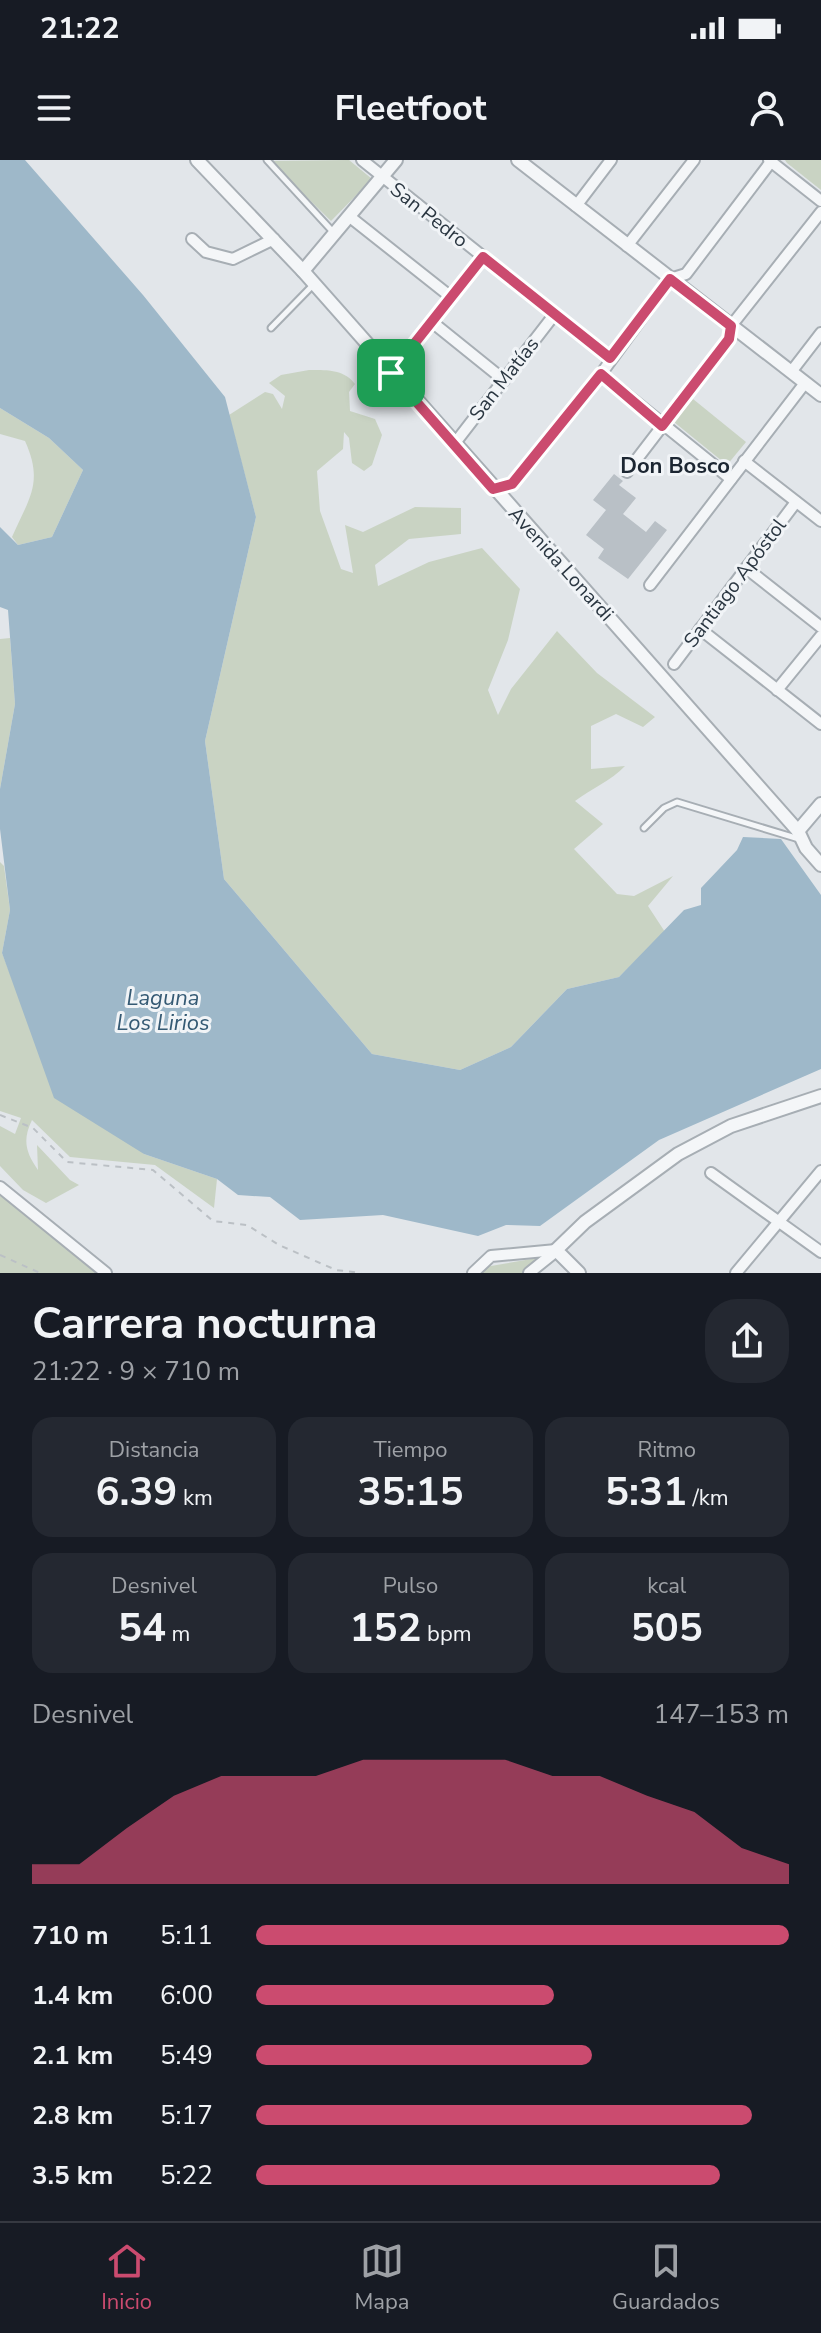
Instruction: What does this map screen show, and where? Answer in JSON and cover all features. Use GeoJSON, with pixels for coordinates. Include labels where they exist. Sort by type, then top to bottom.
{"type":"FeatureCollection","features":[{"type":"Feature","properties":{"kind":"street","name":"Avenida Lonardi"},"geometry":{"type":"LineString","coordinates":[[197,160],[314,283],[799,835],[821,865]]}},
{"type":"Feature","properties":{"kind":"street","name":"San Pedro"},"geometry":{"type":"LineString","coordinates":[[362,160],[610,358]]}},
{"type":"Feature","properties":{"kind":"street"},"geometry":{"type":"LineString","coordinates":[[303,271],[396,160]]}},
{"type":"Feature","properties":{"kind":"street"},"geometry":{"type":"LineString","coordinates":[[518,160],[821,395]]}},
{"type":"Feature","properties":{"kind":"street"},"geometry":{"type":"LineString","coordinates":[[576,206],[611,160]]}},
{"type":"Feature","properties":{"kind":"street"},"geometry":{"type":"LineString","coordinates":[[627,246],[694,160]]}},
{"type":"Feature","properties":{"kind":"street"},"geometry":{"type":"LineString","coordinates":[[493,489],[512,484],[601,374],[670,279],[686,274],[770,162],[821,201]]}},
{"type":"Feature","properties":{"kind":"street"},"geometry":{"type":"LineString","coordinates":[[627,472],[729,339],[731,326],[821,212]]}},
{"type":"Feature","properties":{"kind":"street"},"geometry":{"type":"LineString","coordinates":[[350,217],[451,297]]}},
{"type":"Feature","properties":{"kind":"street"},"geometry":{"type":"LineString","coordinates":[[192,239],[206,252],[233,259],[274,239]]}},
{"type":"Feature","properties":{"kind":"street"},"geometry":{"type":"LineString","coordinates":[[391,373],[483,257]]}},
{"type":"Feature","properties":{"kind":"street","name":"San Matías"},"geometry":{"type":"LineString","coordinates":[[455,443],[554,315]]}},
{"type":"Feature","properties":{"kind":"street"},"geometry":{"type":"LineString","coordinates":[[432,322],[504,380]]}},
{"type":"Feature","properties":{"kind":"street"},"geometry":{"type":"LineString","coordinates":[[791,372],[821,333]]}},
{"type":"Feature","properties":{"kind":"street"},"geometry":{"type":"LineString","coordinates":[[601,374],[731,479]]}},
{"type":"Feature","properties":{"kind":"street"},"geometry":{"type":"LineString","coordinates":[[650,585],[805,383]]}},
{"type":"Feature","properties":{"kind":"street"},"geometry":{"type":"LineString","coordinates":[[744,461],[821,521]]}},
{"type":"Feature","properties":{"kind":"street","name":"Santiago Apóstol"},"geometry":{"type":"LineString","coordinates":[[674,664],[796,502]]}},
{"type":"Feature","properties":{"kind":"street"},"geometry":{"type":"LineString","coordinates":[[746,568],[821,627]]}},
{"type":"Feature","properties":{"kind":"street"},"geometry":{"type":"LineString","coordinates":[[700,629],[821,724]]}},
{"type":"Feature","properties":{"kind":"street"},"geometry":{"type":"LineString","coordinates":[[777,690],[821,636]]}},
{"type":"Feature","properties":{"kind":"street"},"geometry":{"type":"LineString","coordinates":[[799,835],[821,804]]}},
{"type":"Feature","properties":{"kind":"street"},"geometry":{"type":"LineString","coordinates":[[529,1273],[585,1222],[688,1148],[731,1126],[821,1096]]}},
{"type":"Feature","properties":{"kind":"street"},"geometry":{"type":"LineString","coordinates":[[736,1273],[821,1171]]}},
{"type":"Feature","properties":{"kind":"street"},"geometry":{"type":"LineString","coordinates":[[711,1173],[821,1252]]}},
{"type":"Feature","properties":{"kind":"street"},"geometry":{"type":"LineString","coordinates":[[0,1187],[106,1273]]}},
{"type":"Feature","properties":{"kind":"street"},"geometry":{"type":"LineString","coordinates":[[473,1273],[491,1256],[556,1250]]}},
{"type":"Feature","properties":{"kind":"street"},"geometry":{"type":"LineString","coordinates":[[556,1250],[579,1273]]}},
{"type":"Feature","properties":{"kind":"lane"},"geometry":{"type":"LineString","coordinates":[[267,160],[336,235]]}},
{"type":"Feature","properties":{"kind":"lane"},"geometry":{"type":"LineString","coordinates":[[271,328],[314,283]]}},
{"type":"Feature","properties":{"kind":"lane"},"geometry":{"type":"LineString","coordinates":[[644,828],[664,808],[677,802],[799,835]]}},
{"type":"Feature","properties":{"kind":"path"},"geometry":{"type":"LineString","coordinates":[[0,1115],[33,1128],[67,1162],[153,1170],[213,1221],[247,1225],[279,1245],[336,1270],[361,1273]]}},
{"type":"Feature","properties":{"kind":"path"},"geometry":{"type":"LineString","coordinates":[[0,1255],[40,1273]]}},
{"type":"Feature","properties":{"kind":"green space"},"geometry":{"type":"Polygon","coordinates":[[[349,160],[372,179],[331,221],[270,161],[349,160]]]}},
{"type":"Feature","properties":{"kind":"green space"},"geometry":{"type":"Polygon","coordinates":[[[785,160],[821,160],[821,190],[787,163],[785,160]]]}},
{"type":"Feature","properties":{"kind":"green space"},"geometry":{"type":"Polygon","coordinates":[[[309,370],[334,371],[351,379],[355,384],[349,392],[350,411],[375,419],[382,435],[372,465],[364,471],[352,463],[349,438],[344,432],[343,449],[317,471],[320,511],[341,569],[353,573],[345,525],[363,532],[415,507],[461,508],[461,534],[409,539],[375,565],[378,586],[429,562],[482,548],[520,589],[508,640],[488,690],[498,715],[511,689],[557,631],[597,673],[655,717],[643,727],[616,714],[591,726],[591,769],[625,766],[575,801],[603,824],[574,849],[617,894],[634,896],[673,876],[648,906],[665,932],[619,977],[567,989],[511,1047],[460,1070],[372,1054],[224,879],[205,741],[256,517],[229,415],[265,392],[273,394],[282,409],[285,396],[269,383],[281,375],[309,370]]]}},
{"type":"Feature","properties":{"kind":"green space"},"geometry":{"type":"Polygon","coordinates":[[[693,399],[746,442],[727,465],[674,422],[693,399]]]}},
{"type":"Feature","properties":{"kind":"green space"},"geometry":{"type":"Polygon","coordinates":[[[0,408],[49,438],[83,470],[52,537],[18,545],[12,537],[29,501],[34,480],[33,468],[25,441],[0,434],[0,408]]]}},
{"type":"Feature","properties":{"kind":"green space"},"geometry":{"type":"Polygon","coordinates":[[[10,638],[15,704],[0,789],[0,639],[10,638]]]}},
{"type":"Feature","properties":{"kind":"green space"},"geometry":{"type":"Polygon","coordinates":[[[0,862],[4,866],[10,910],[2,953],[22,1005],[144,1154],[217,1179],[214,1208],[155,1165],[70,1157],[32,1120],[27,1146],[38,1170],[37,1145],[70,1180],[79,1185],[46,1203],[23,1190],[0,1166],[0,1126],[15,1134],[21,1118],[0,1111],[0,862]]]}},
{"type":"Feature","properties":{"kind":"green space"},"geometry":{"type":"Polygon","coordinates":[[[0,1193],[98,1273],[0,1273],[0,1193]]]}},
{"type":"Feature","properties":{"kind":"green space"},"geometry":{"type":"Polygon","coordinates":[[[537,1258],[525,1273],[481,1273],[485,1267],[537,1258]]]}},
{"type":"Feature","properties":{"kind":"water","name":"Laguna Los Lirios"},"geometry":{"type":"Polygon","coordinates":[[[0,160],[25,160],[143,295],[225,397],[256,517],[205,741],[224,879],[372,1054],[460,1070],[511,1047],[567,989],[619,977],[684,910],[701,905],[701,888],[737,850],[743,837],[781,839],[821,895],[821,1069],[659,1140],[540,1226],[506,1225],[478,1236],[383,1215],[300,1220],[270,1197],[238,1195],[217,1179],[144,1154],[54,1098],[2,953],[10,910],[0,829],[0,789],[15,704],[8,610],[0,607],[0,527],[18,545],[52,537],[83,470],[49,438],[0,408],[0,160]]]}},
{"type":"Feature","properties":{"kind":"building"},"geometry":{"type":"Polygon","coordinates":[[[614,474],[623,481],[619,485],[636,498],[623,514],[646,532],[655,521],[667,530],[628,579],[598,558],[604,549],[586,535],[606,510],[593,500],[614,474]]]}},
{"type":"Feature","properties":{"kind":"district","name":"Don Bosco"},"geometry":{"type":"Point","coordinates":[675,466]}},
{"type":"Feature","properties":{"kind":"route"},"geometry":{"type":"LineString","coordinates":[[483,257],[610,358],[670,279],[731,326],[729,339],[662,426],[601,374],[512,484],[493,489],[391,373],[483,257]]}}]}
